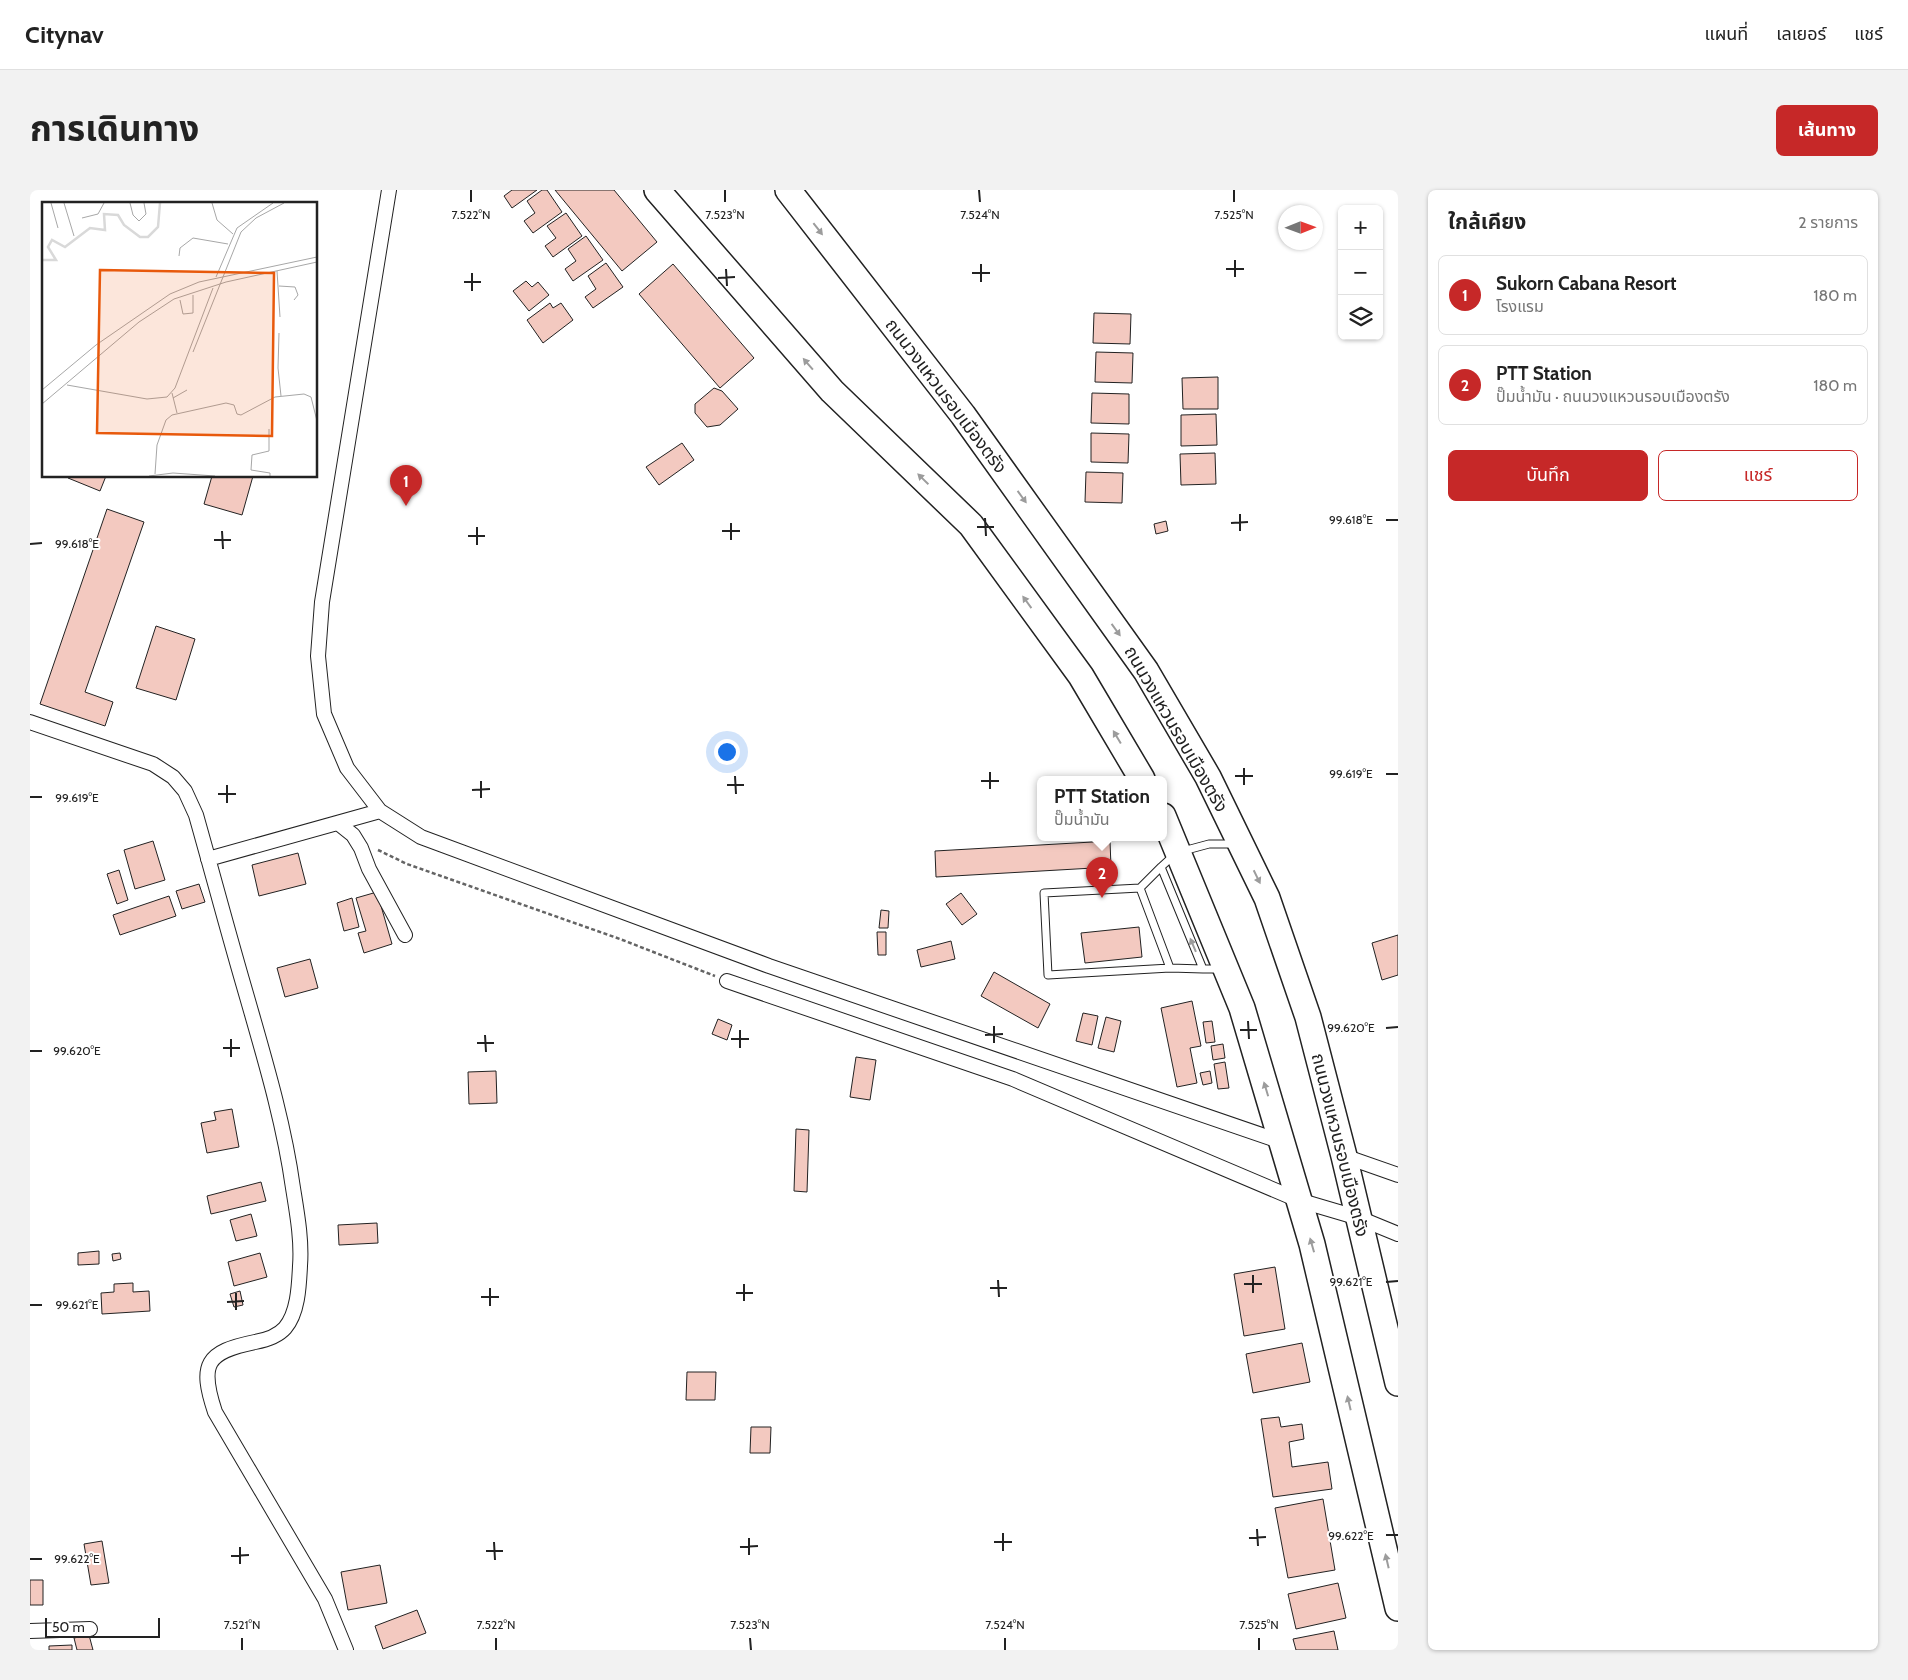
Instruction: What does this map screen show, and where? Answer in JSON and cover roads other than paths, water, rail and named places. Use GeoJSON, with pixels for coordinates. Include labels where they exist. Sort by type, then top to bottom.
{"type":"FeatureCollection","features":[{"type":"Feature","properties":{"kind":"highway"},"geometry":{"type":"LineString","coordinates":[[657,190],[832,391],[971,525],[1081,676],[1140,776]]}},
{"type":"Feature","properties":{"kind":"highway","name":"ถนนวงแหวนรอบเมืองตรัง"},"geometry":{"type":"LineString","coordinates":[[788,190],[962,415],[1146,671],[1208,777],[1267,898],[1308,1017],[1344,1156],[1398,1383]]}},
{"type":"Feature","properties":{"kind":"highway"},"geometry":{"type":"LineString","coordinates":[[1167,841],[1170,859],[1215,969],[1242,1008],[1312,1244],[1398,1608]]}},
{"type":"Feature","properties":{"kind":"street"},"geometry":{"type":"LineString","coordinates":[[389,190],[322,602],[318,656],[324,714],[347,768],[380,811],[421,837],[769,966],[1282,1142]]}},
{"type":"Feature","properties":{"kind":"street"},"geometry":{"type":"LineString","coordinates":[[30,722],[153,764],[173,777],[185,791],[196,815],[277,1106],[289,1160],[298,1220],[300,1264],[297,1297],[292,1316],[286,1327],[278,1335],[223,1350],[214,1357],[209,1365],[207,1377],[209,1394],[215,1412],[325,1599],[346,1650]]}},
{"type":"Feature","properties":{"kind":"street"},"geometry":{"type":"LineString","coordinates":[[208,859],[380,811]]}},
{"type":"Feature","properties":{"kind":"street"},"geometry":{"type":"LineString","coordinates":[[338,822],[353,835],[361,848],[369,869],[405,935]]}},
{"type":"Feature","properties":{"kind":"street"},"geometry":{"type":"LineString","coordinates":[[727,981],[1013,1078],[1298,1200],[1359,1218],[1398,1234]]}},
{"type":"Feature","properties":{"kind":"street"},"geometry":{"type":"LineString","coordinates":[[1344,1156],[1398,1175]]}},
{"type":"Feature","properties":{"kind":"street"},"geometry":{"type":"LineString","coordinates":[[30,1631],[90,1629]]}},
{"type":"Feature","properties":{"kind":"lane"},"geometry":{"type":"LineString","coordinates":[[1215,969],[1170,968],[1048,975],[1044,894],[1140,888],[1170,859],[1209,844],[1241,845]]}},
{"type":"Feature","properties":{"kind":"lane"},"geometry":{"type":"LineString","coordinates":[[1140,888],[1170,968]]}},
{"type":"Feature","properties":{"kind":"place","name":"Sukorn Cabana Resort"},"geometry":{"type":"Point","coordinates":[406,506]}},
{"type":"Feature","properties":{"kind":"place","name":"PTT Station"},"geometry":{"type":"Point","coordinates":[1102,898]}}]}
